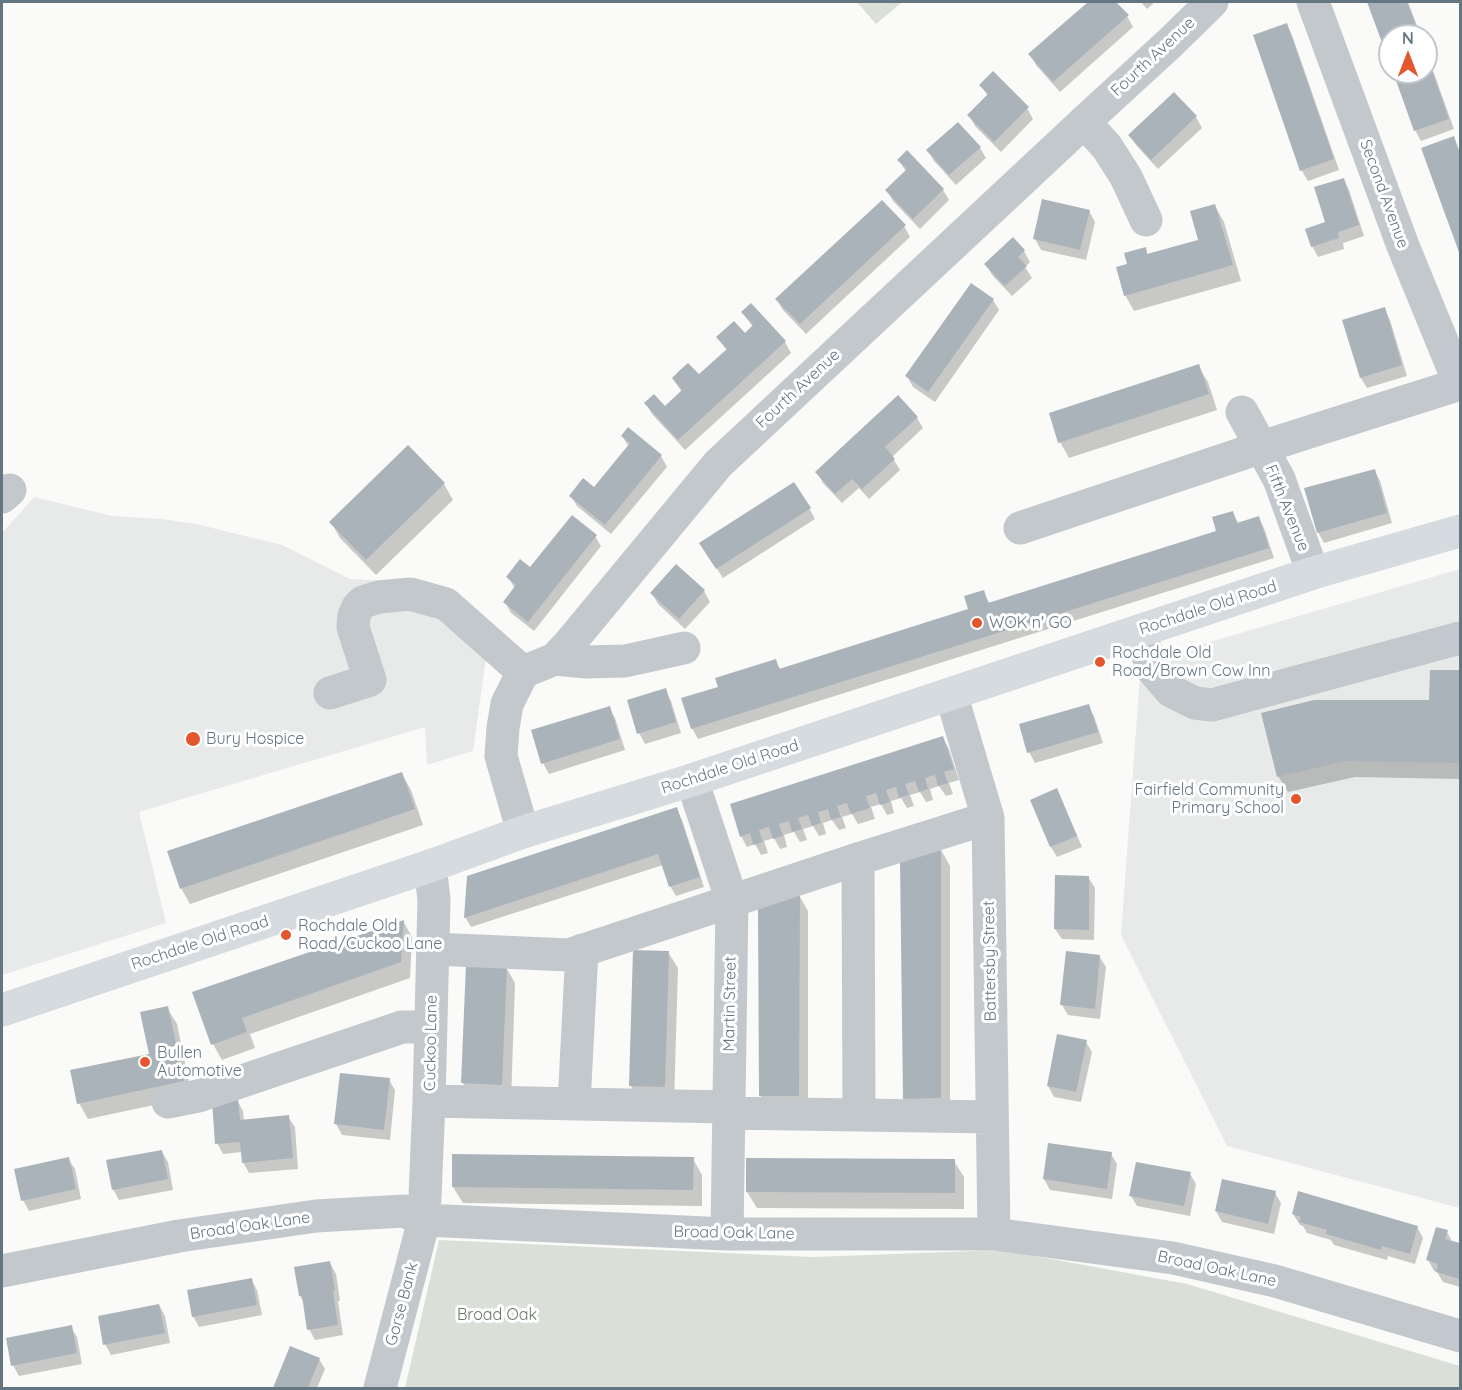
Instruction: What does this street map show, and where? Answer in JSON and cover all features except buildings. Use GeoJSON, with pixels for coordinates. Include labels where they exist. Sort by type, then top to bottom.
{"type":"FeatureCollection","features":[{"type":"Feature","properties":{"kind":"main road","name":"Rochdale Old Road"},"geometry":{"type":"LineString","coordinates":[[2,1010],[430,866],[523,832],[692,780],[1313,573],[1461,531]]}},
{"type":"Feature","properties":{"kind":"street","name":"Fourth Avenue"},"geometry":{"type":"LineString","coordinates":[[523,672],[555,659],[718,464],[1212,2]]}},
{"type":"Feature","properties":{"kind":"street","name":"Second Avenue"},"geometry":{"type":"LineString","coordinates":[[1313,2],[1403,246],[1460,378]]}},
{"type":"Feature","properties":{"kind":"street"},"geometry":{"type":"LineString","coordinates":[[1084,122],[1107,147],[1126,177],[1146,220]]}},
{"type":"Feature","properties":{"kind":"street"},"geometry":{"type":"LineString","coordinates":[[1020,528],[1460,378]]}},
{"type":"Feature","properties":{"kind":"street","name":"Fifth Avenue"},"geometry":{"type":"LineString","coordinates":[[1242,412],[1279,478],[1313,573]]}},
{"type":"Feature","properties":{"kind":"street"},"geometry":{"type":"LineString","coordinates":[[330,693],[370,680],[353,627],[354,616],[363,602],[379,597],[410,594],[446,604],[523,672],[507,704],[501,756],[523,832]]}},
{"type":"Feature","properties":{"kind":"street"},"geometry":{"type":"LineString","coordinates":[[1139,631],[1153,670],[1171,691],[1195,703],[1212,705],[1461,638]]}},
{"type":"Feature","properties":{"kind":"street"},"geometry":{"type":"LineString","coordinates":[[555,659],[585,662],[625,661],[684,648]]}},
{"type":"Feature","properties":{"kind":"street","name":"Battersby Street"},"geometry":{"type":"LineString","coordinates":[[951,694],[988,818],[994,1234]]}},
{"type":"Feature","properties":{"kind":"street","name":"Martin Street"},"geometry":{"type":"LineString","coordinates":[[692,780],[732,901],[727,1234]]}},
{"type":"Feature","properties":{"kind":"street"},"geometry":{"type":"LineString","coordinates":[[433,949],[568,955],[988,818]]}},
{"type":"Feature","properties":{"kind":"street"},"geometry":{"type":"LineString","coordinates":[[858,859],[859,1115]]}},
{"type":"Feature","properties":{"kind":"street","name":"Cuckoo Lane"},"geometry":{"type":"LineString","coordinates":[[424,1220],[434,898],[430,866]]}},
{"type":"Feature","properties":{"kind":"street"},"geometry":{"type":"LineString","coordinates":[[574,1104],[582,950]]}},
{"type":"Feature","properties":{"kind":"street"},"geometry":{"type":"LineString","coordinates":[[168,1102],[198,1096],[402,1027],[431,1027]]}},
{"type":"Feature","properties":{"kind":"street"},"geometry":{"type":"LineString","coordinates":[[429,1101],[992,1117]]}},
{"type":"Feature","properties":{"kind":"street","name":"Broad Oak Lane"},"geometry":{"type":"LineString","coordinates":[[2,1271],[179,1236],[316,1216],[404,1211],[424,1220],[727,1234],[994,1234],[1173,1258],[1275,1281],[1461,1336]]}},
{"type":"Feature","properties":{"kind":"street","name":"Gorse Bank"},"geometry":{"type":"LineString","coordinates":[[380,1389],[424,1220]]}},
{"type":"Feature","properties":{"kind":"shaded area","name":"Bury Hospice"},"geometry":{"type":"Polygon","coordinates":[[[34,497],[112,516],[196,524],[282,545],[350,579],[433,583],[442,623],[486,658],[473,751],[427,765],[425,727],[139,812],[166,923],[2,975],[2,533],[34,497]]]}},
{"type":"Feature","properties":{"kind":"shaded area","name":"Fairfield Community Primary School"},"geometry":{"type":"Polygon","coordinates":[[[1460,569],[1460,1208],[1227,1146],[1121,935],[1141,662],[1460,569]]]}},
{"type":"Feature","properties":{"kind":"green space"},"geometry":{"type":"Polygon","coordinates":[[[857,2],[902,2],[876,24],[857,2]]]}},
{"type":"Feature","properties":{"kind":"green space","name":"Broad Oak"},"geometry":{"type":"Polygon","coordinates":[[[439,1240],[813,1257],[1003,1250],[1187,1284],[1460,1366],[1460,1388],[405,1388],[439,1240]]]}},
{"type":"Feature","properties":{"kind":"place","name":"WOK n' GO"},"geometry":{"type":"Point","coordinates":[977,623]}},
{"type":"Feature","properties":{"kind":"place","name":"Rochdale Old Road/Brown Cow Inn"},"geometry":{"type":"Point","coordinates":[1100,662]}},
{"type":"Feature","properties":{"kind":"place","name":"Bury Hospice"},"geometry":{"type":"Point","coordinates":[193,739]}},
{"type":"Feature","properties":{"kind":"place","name":"Fairfield Community Primary School"},"geometry":{"type":"Point","coordinates":[1296,799]}},
{"type":"Feature","properties":{"kind":"place","name":"Rochdale Old Road/Cuckoo Lane"},"geometry":{"type":"Point","coordinates":[286,935]}},
{"type":"Feature","properties":{"kind":"place","name":"Bullen Automotive"},"geometry":{"type":"Point","coordinates":[145,1062]}}]}
